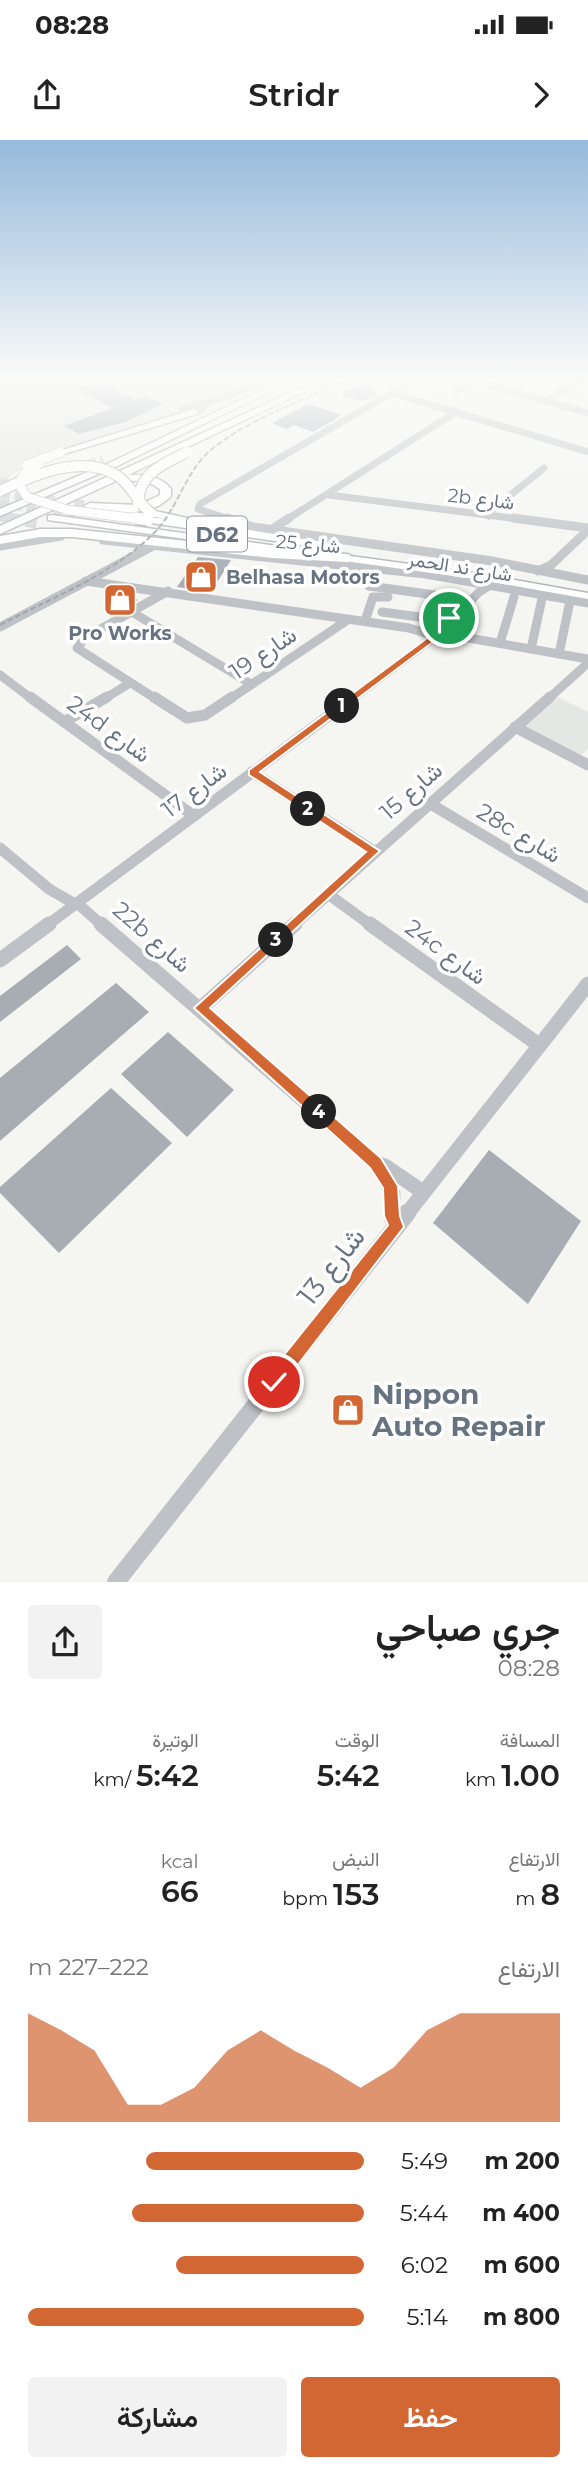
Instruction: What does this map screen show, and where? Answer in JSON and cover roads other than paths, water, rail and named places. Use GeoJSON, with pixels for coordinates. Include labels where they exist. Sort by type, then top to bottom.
{"type":"FeatureCollection","features":[{"type":"Feature","properties":{"kind":"highway"},"geometry":{"type":"LineString","coordinates":[[0,516],[158,446]]}},
{"type":"Feature","properties":{"kind":"highway"},"geometry":{"type":"LineString","coordinates":[[0,530],[183,446]]}},
{"type":"Feature","properties":{"kind":"highway"},"geometry":{"type":"LineString","coordinates":[[138,503],[138,487],[147,474],[198,446]]}},
{"type":"Feature","properties":{"kind":"highway"},"geometry":{"type":"LineString","coordinates":[[0,491],[44,471],[89,467],[109,471],[119,477],[150,516],[219,528]]}},
{"type":"Feature","properties":{"kind":"highway"},"geometry":{"type":"LineString","coordinates":[[73,497],[135,478],[155,480],[166,489],[162,500],[142,509],[90,506]]}},
{"type":"Feature","properties":{"kind":"highway"},"geometry":{"type":"LineString","coordinates":[[0,540],[40,533],[72,533],[283,555],[350,554]]}},
{"type":"Feature","properties":{"kind":"main road"},"geometry":{"type":"LineString","coordinates":[[0,499],[7,483],[18,471],[79,446]]}},
{"type":"Feature","properties":{"kind":"main road"},"geometry":{"type":"LineString","coordinates":[[103,460],[136,446]]}},
{"type":"Feature","properties":{"kind":"main road"},"geometry":{"type":"LineString","coordinates":[[0,516],[147,446]]}},
{"type":"Feature","properties":{"kind":"main road"},"geometry":{"type":"LineString","coordinates":[[69,483],[91,470],[92,463],[83,457],[68,456],[38,464],[24,474],[19,484],[23,494],[30,499],[68,508],[150,516]]}},
{"type":"Feature","properties":{"kind":"main road","name":"شارع ند الحمر"},"geometry":{"type":"LineString","coordinates":[[82,516],[588,588]]}},
{"type":"Feature","properties":{"kind":"main road","name":"شارع ند الحمر"},"geometry":{"type":"LineString","coordinates":[[47,521],[350,554],[588,596]]}},
{"type":"Feature","properties":{"kind":"main road"},"geometry":{"type":"LineString","coordinates":[[219,528],[350,554]]}},
{"type":"Feature","properties":{"kind":"street"},"geometry":{"type":"LineString","coordinates":[[300,446],[200,504],[198,509],[241,524],[271,530],[283,528],[492,561],[538,571],[553,570],[588,580]]}},
{"type":"Feature","properties":{"kind":"street"},"geometry":{"type":"LineString","coordinates":[[283,528],[404,446]]}},
{"type":"Feature","properties":{"kind":"street"},"geometry":{"type":"LineString","coordinates":[[569,446],[588,452]]}},
{"type":"Feature","properties":{"kind":"street"},"geometry":{"type":"LineString","coordinates":[[489,516],[492,510],[544,468]]}},
{"type":"Feature","properties":{"kind":"street","name":"2b شارع"},"geometry":{"type":"LineString","coordinates":[[329,495],[588,529]]}},
{"type":"Feature","properties":{"kind":"street"},"geometry":{"type":"LineString","coordinates":[[553,570],[588,529]]}},
{"type":"Feature","properties":{"kind":"street"},"geometry":{"type":"LineString","coordinates":[[0,546],[50,537],[155,546]]}},
{"type":"Feature","properties":{"kind":"street"},"geometry":{"type":"LineString","coordinates":[[117,542],[126,555]]}},
{"type":"Feature","properties":{"kind":"street","name":"شارع 25"},"geometry":{"type":"LineString","coordinates":[[0,621],[126,555],[155,546],[317,561],[468,590],[492,584],[588,603]]}},
{"type":"Feature","properties":{"kind":"street","name":"شارع 25"},"geometry":{"type":"LineString","coordinates":[[0,627],[86,581],[126,555]]}},
{"type":"Feature","properties":{"kind":"street"},"geometry":{"type":"LineString","coordinates":[[98,574],[109,582]]}},
{"type":"Feature","properties":{"kind":"street"},"geometry":{"type":"LineString","coordinates":[[86,581],[109,582],[407,628],[445,627]]}},
{"type":"Feature","properties":{"kind":"street"},"geometry":{"type":"LineString","coordinates":[[370,583],[435,597],[468,590]]}},
{"type":"Feature","properties":{"kind":"street","name":"شارع 17"},"geometry":{"type":"LineString","coordinates":[[0,960],[445,627],[468,590],[492,584]]}},
{"type":"Feature","properties":{"kind":"street"},"geometry":{"type":"LineString","coordinates":[[64,722],[130,683],[82,653],[78,648],[80,641],[168,591]]}},
{"type":"Feature","properties":{"kind":"street"},"geometry":{"type":"LineString","coordinates":[[365,621],[373,597],[409,593],[435,597]]}},
{"type":"Feature","properties":{"kind":"street"},"geometry":{"type":"LineString","coordinates":[[393,625],[396,614],[409,593]]}},
{"type":"Feature","properties":{"kind":"street"},"geometry":{"type":"LineString","coordinates":[[409,593],[445,627],[466,637],[588,661]]}},
{"type":"Feature","properties":{"kind":"street"},"geometry":{"type":"LineString","coordinates":[[407,628],[409,593]]}},
{"type":"Feature","properties":{"kind":"street"},"geometry":{"type":"LineString","coordinates":[[531,649],[544,594]]}},
{"type":"Feature","properties":{"kind":"street"},"geometry":{"type":"LineString","coordinates":[[379,623],[387,597]]}},
{"type":"Feature","properties":{"kind":"street"},"geometry":{"type":"LineString","coordinates":[[500,643],[514,597]]}},
{"type":"Feature","properties":{"kind":"street"},"geometry":{"type":"LineString","coordinates":[[559,654],[570,601]]}},
{"type":"Feature","properties":{"kind":"street"},"geometry":{"type":"LineString","coordinates":[[132,612],[251,684]]}},
{"type":"Feature","properties":{"kind":"street"},"geometry":{"type":"LineString","coordinates":[[382,612],[396,614]]}},
{"type":"Feature","properties":{"kind":"street","name":"شارع 19"},"geometry":{"type":"LineString","coordinates":[[130,683],[182,716],[197,718],[349,619]]}},
{"type":"Feature","properties":{"kind":"street","name":"شارع 15"},"geometry":{"type":"LineString","coordinates":[[201,1008],[588,661]]}},
{"type":"Feature","properties":{"kind":"street","name":"24d شارع"},"geometry":{"type":"LineString","coordinates":[[0,675],[194,816]]}},
{"type":"Feature","properties":{"kind":"street"},"geometry":{"type":"LineString","coordinates":[[515,727],[588,765]]}},
{"type":"Feature","properties":{"kind":"street"},"geometry":{"type":"LineString","coordinates":[[253,772],[374,851]]}},
{"type":"Feature","properties":{"kind":"street","name":"28c شارع"},"geometry":{"type":"LineString","coordinates":[[429,803],[588,898]]}},
{"type":"Feature","properties":{"kind":"street","name":"22b شارع"},"geometry":{"type":"LineString","coordinates":[[0,849],[49,889],[76,904],[201,1008],[380,1168]]}},
{"type":"Feature","properties":{"kind":"street","name":"24c شارع"},"geometry":{"type":"LineString","coordinates":[[328,894],[539,1045]]}},
{"type":"Feature","properties":{"kind":"street","name":"شارع 13"},"geometry":{"type":"LineString","coordinates":[[117,1582],[588,984]]}},
{"type":"Feature","properties":{"kind":"street"},"geometry":{"type":"LineString","coordinates":[[380,1168],[420,1196]]}},
{"type":"Feature","properties":{"kind":"street"},"geometry":{"type":"LineString","coordinates":[[380,1168],[393,1194],[392,1216],[396,1227]]}},
{"type":"Feature","properties":{"kind":"tunnel"},"geometry":{"type":"LineString","coordinates":[[75,469],[103,460]]}},
{"type":"Feature","properties":{"kind":"tunnel"},"geometry":{"type":"LineString","coordinates":[[0,483],[26,480]]}},
{"type":"Feature","properties":{"kind":"tunnel"},"geometry":{"type":"LineString","coordinates":[[0,493],[90,506]]}},
{"type":"Feature","properties":{"kind":"tunnel"},"geometry":{"type":"LineString","coordinates":[[0,503],[80,516]]}},
{"type":"Feature","properties":{"kind":"tunnel"},"geometry":{"type":"LineString","coordinates":[[0,517],[19,520]]}},
{"type":"Feature","properties":{"kind":"tunnel"},"geometry":{"type":"LineString","coordinates":[[9,518],[42,524]]}},
{"type":"Feature","properties":{"kind":"railway"},"geometry":{"type":"LineString","coordinates":[[0,625],[101,573],[139,547],[163,522],[188,478],[216,446]]}},
{"type":"Feature","properties":{"kind":"place","name":"Belhasa Motors"},"geometry":{"type":"Point","coordinates":[201,577]}},
{"type":"Feature","properties":{"kind":"place","name":"Pro Works"},"geometry":{"type":"Point","coordinates":[120,600]}},
{"type":"Feature","properties":{"kind":"place","name":"Nippon Auto Repair"},"geometry":{"type":"Point","coordinates":[348,1410]}}]}
